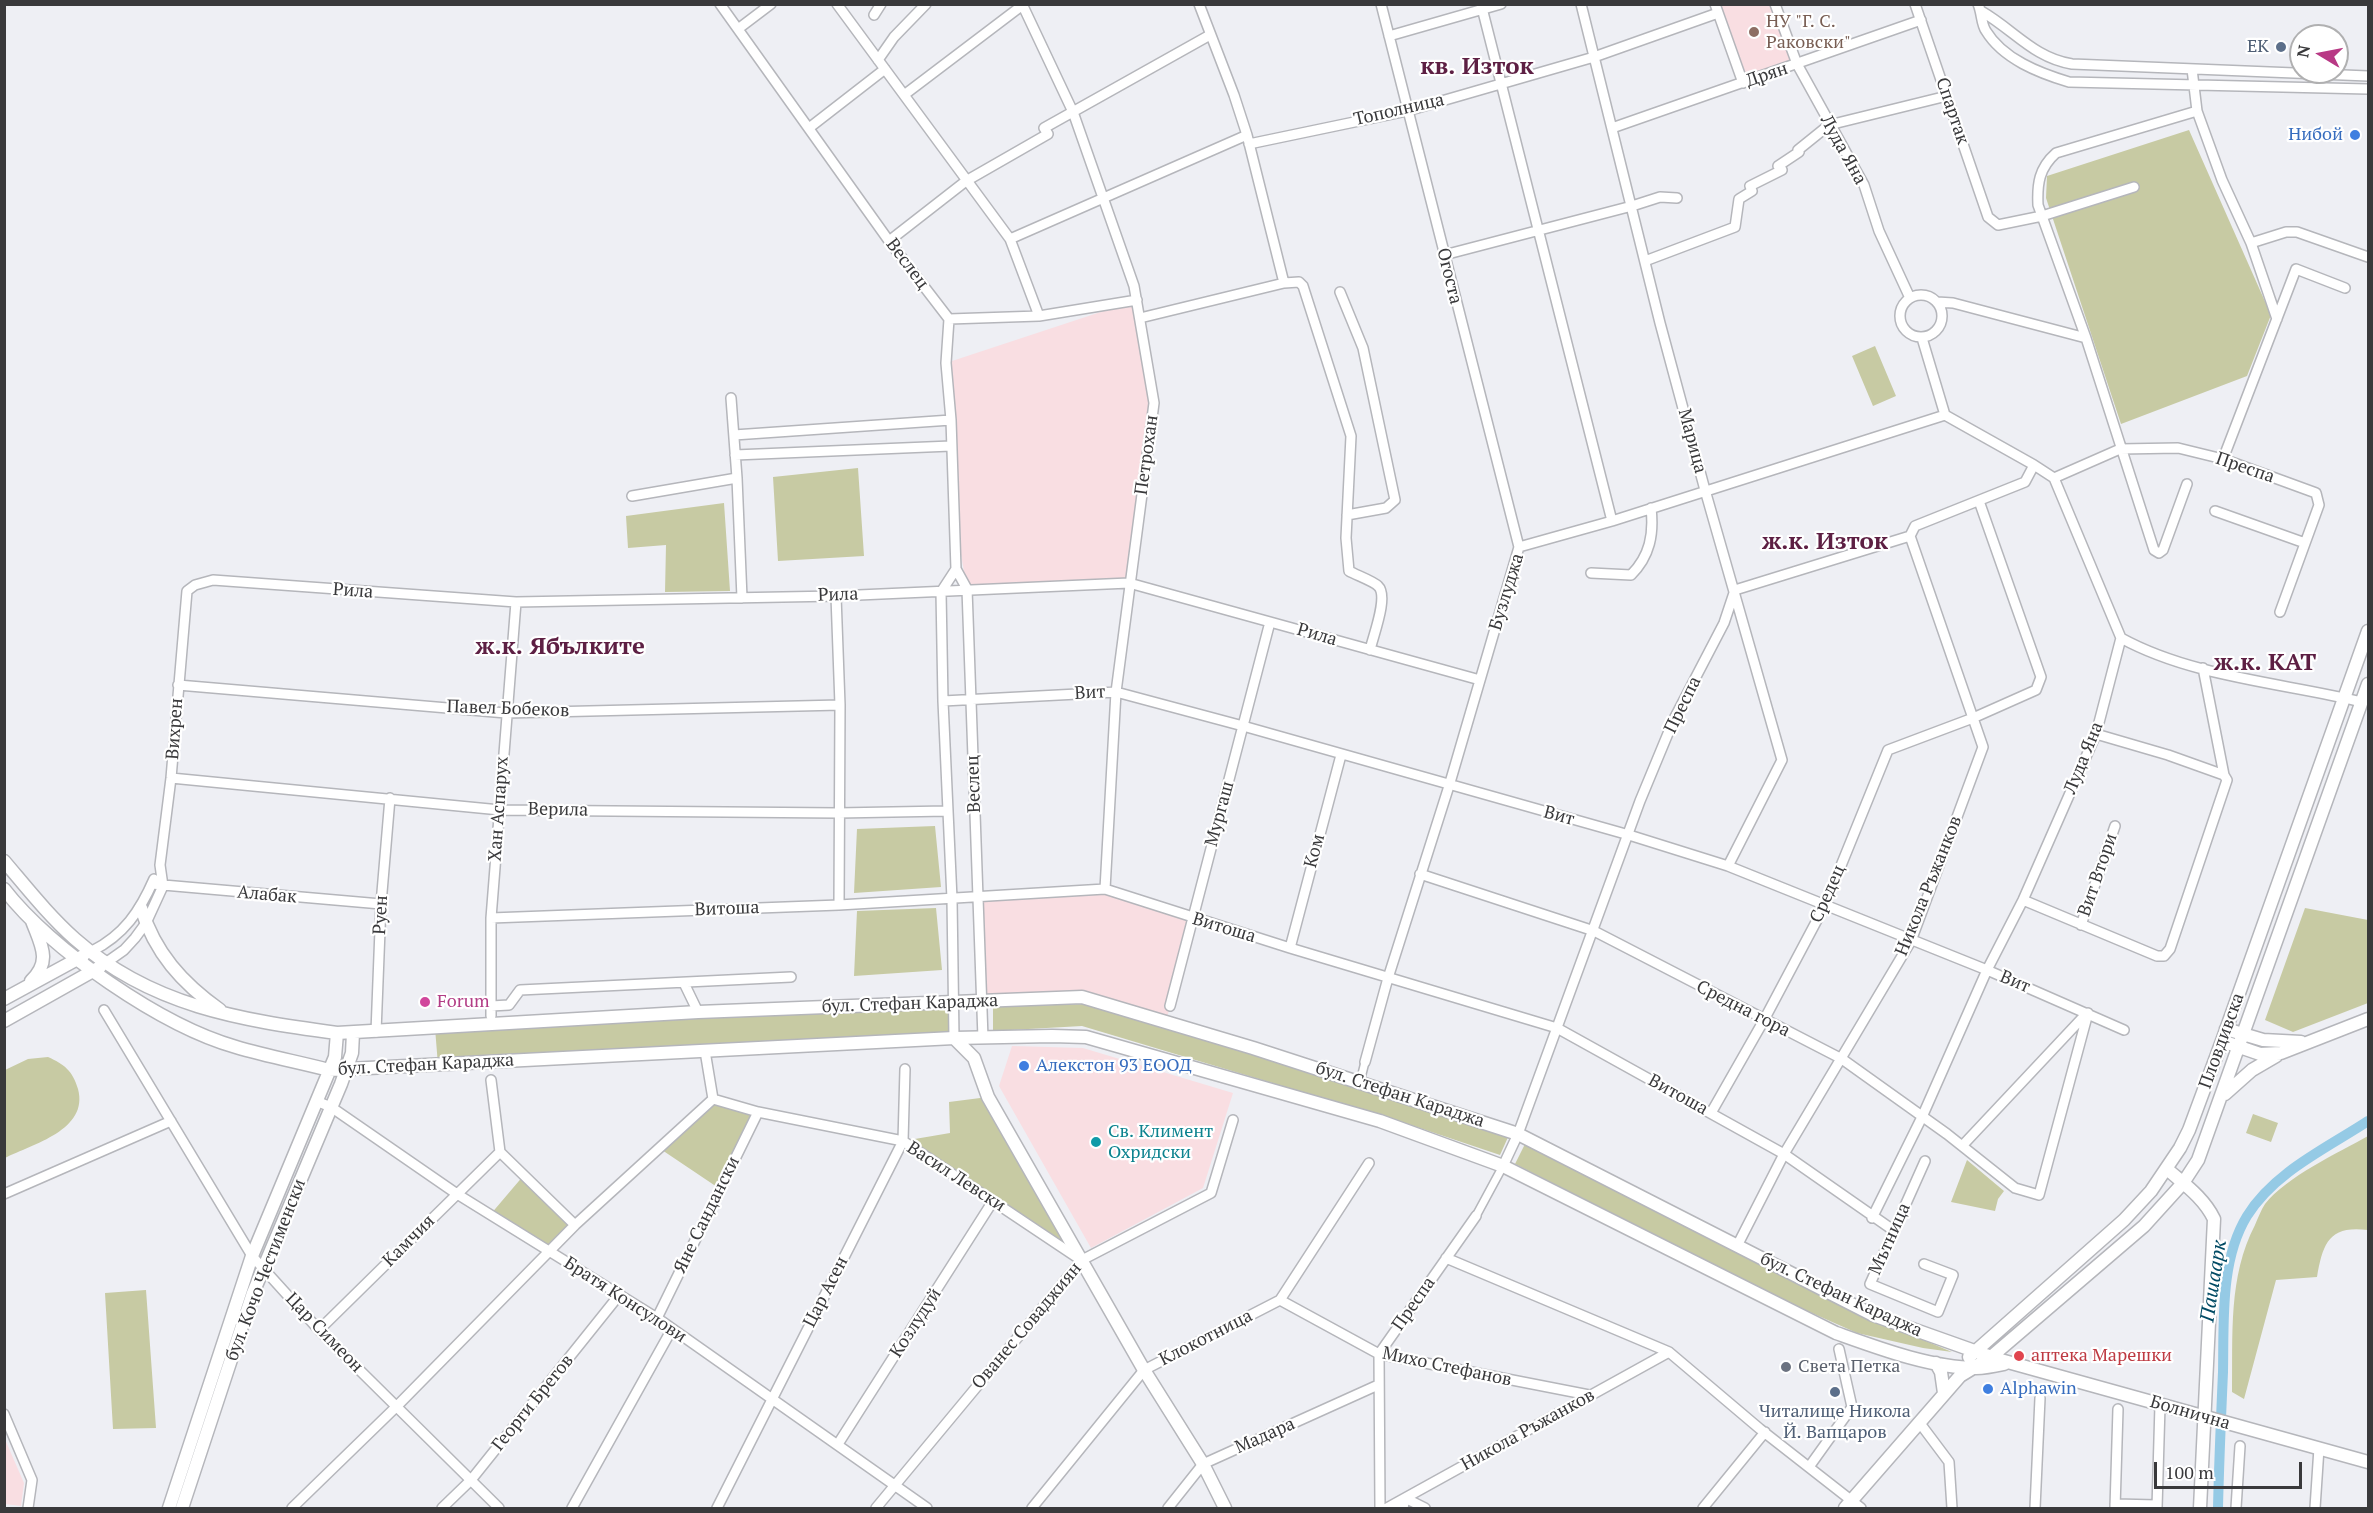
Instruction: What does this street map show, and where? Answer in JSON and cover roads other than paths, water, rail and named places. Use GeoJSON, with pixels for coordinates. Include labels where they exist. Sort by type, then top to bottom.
{"type":"FeatureCollection","features":[{"type":"Feature","properties":{"kind":"street","name":"Веслец"},"geometry":{"type":"LineString","coordinates":[[720,4],[889,241],[949,319],[946,363],[951,420],[956,569],[967,590],[983,1038]]}},
{"type":"Feature","properties":{"kind":"street"},"geometry":{"type":"LineString","coordinates":[[738,29],[771,4]]}},
{"type":"Feature","properties":{"kind":"street"},"geometry":{"type":"LineString","coordinates":[[837,4],[1010,239],[1039,316]]}},
{"type":"Feature","properties":{"kind":"street"},"geometry":{"type":"LineString","coordinates":[[874,15],[881,4]]}},
{"type":"Feature","properties":{"kind":"street"},"geometry":{"type":"LineString","coordinates":[[878,60],[894,37],[926,4]]}},
{"type":"Feature","properties":{"kind":"street"},"geometry":{"type":"LineString","coordinates":[[1199,4],[1234,94],[1248,139],[1284,283]]}},
{"type":"Feature","properties":{"kind":"street","name":"Огоста"},"geometry":{"type":"LineString","coordinates":[[1381,4],[1519,547]]}},
{"type":"Feature","properties":{"kind":"street"},"geometry":{"type":"LineString","coordinates":[[1389,36],[1482,7],[1501,4]]}},
{"type":"Feature","properties":{"kind":"street","name":"Марица"},"geometry":{"type":"LineString","coordinates":[[1581,4],[1705,490],[1782,760],[1728,866]]}},
{"type":"Feature","properties":{"kind":"street","name":"Луда Яна"},"geometry":{"type":"LineString","coordinates":[[1775,4],[1797,64],[1864,185],[1879,231],[1910,298]]}},
{"type":"Feature","properties":{"kind":"street","name":"Спартак"},"geometry":{"type":"LineString","coordinates":[[1915,4],[1988,217],[1998,225],[2042,216]]}},
{"type":"Feature","properties":{"kind":"street"},"geometry":{"type":"LineString","coordinates":[[904,95],[1024,5]]}},
{"type":"Feature","properties":{"kind":"street","name":"Петрохан"},"geometry":{"type":"LineString","coordinates":[[1024,5],[1073,112],[1134,286],[1154,404],[1116,692],[1105,889]]}},
{"type":"Feature","properties":{"kind":"street"},"geometry":{"type":"LineString","coordinates":[[1482,7],[1612,521]]}},
{"type":"Feature","properties":{"kind":"street"},"geometry":{"type":"LineString","coordinates":[[1979,8],[2036,52],[2058,62],[2368,76]]}},
{"type":"Feature","properties":{"kind":"street"},"geometry":{"type":"LineString","coordinates":[[1979,8],[1985,30],[2001,48],[2027,67],[2069,82],[2368,89]]}},
{"type":"Feature","properties":{"kind":"street"},"geometry":{"type":"LineString","coordinates":[[1717,9],[1743,83]]}},
{"type":"Feature","properties":{"kind":"street","name":"Тополница"},"geometry":{"type":"LineString","coordinates":[[1010,239],[1248,139],[1407,111],[1594,57],[1717,9]]}},
{"type":"Feature","properties":{"kind":"street","name":"Дрян"},"geometry":{"type":"LineString","coordinates":[[1612,128],[1921,20]]}},
{"type":"Feature","properties":{"kind":"street"},"geometry":{"type":"LineString","coordinates":[[889,241],[966,181],[1048,134],[1044,128],[1210,35]]}},
{"type":"Feature","properties":{"kind":"street"},"geometry":{"type":"LineString","coordinates":[[809,128],[885,69]]}},
{"type":"Feature","properties":{"kind":"street"},"geometry":{"type":"LineString","coordinates":[[2192,69],[2197,111],[2222,180],[2251,243],[2277,319]]}},
{"type":"Feature","properties":{"kind":"street"},"geometry":{"type":"LineString","coordinates":[[1645,261],[1735,227],[1739,199],[1752,191],[1750,186],[1782,170],[1778,166],[1799,152],[1798,150],[1829,125],[1947,96]]}},
{"type":"Feature","properties":{"kind":"street"},"geometry":{"type":"LineString","coordinates":[[2187,484],[2163,550],[2159,554],[2154,550],[2086,338],[2038,206],[2038,178],[2047,161],[2056,153],[2197,111]]}},
{"type":"Feature","properties":{"kind":"street"},"geometry":{"type":"LineString","coordinates":[[2042,216],[2134,187]]}},
{"type":"Feature","properties":{"kind":"street"},"geometry":{"type":"LineString","coordinates":[[1444,255],[1632,207],[1660,197],[1677,198]]}},
{"type":"Feature","properties":{"kind":"street"},"geometry":{"type":"LineString","coordinates":[[2251,243],[2286,232],[2297,232],[2368,257]]}},
{"type":"Feature","properties":{"kind":"street"},"geometry":{"type":"LineString","coordinates":[[2223,459],[2296,270],[2345,288]]}},
{"type":"Feature","properties":{"kind":"street"},"geometry":{"type":"LineString","coordinates":[[1140,318],[1284,283],[1299,282],[1303,286],[1351,435],[1347,515],[1349,571],[1378,586],[1383,596],[1370,650]]}},
{"type":"Feature","properties":{"kind":"street"},"geometry":{"type":"LineString","coordinates":[[1340,292],[1363,348],[1395,500],[1386,508],[1347,515]]}},
{"type":"Feature","properties":{"kind":"street"},"geometry":{"type":"LineString","coordinates":[[1937,302],[1942,311],[1942,320],[1938,329],[1931,335],[1922,338],[1911,335],[1902,327],[1899,317],[1902,306],[1910,298],[1924,295],[1937,302],[1953,303],[2086,338]]}},
{"type":"Feature","properties":{"kind":"street"},"geometry":{"type":"LineString","coordinates":[[949,319],[1039,316],[1137,300]]}},
{"type":"Feature","properties":{"kind":"street"},"geometry":{"type":"LineString","coordinates":[[1922,338],[1945,415],[2054,478],[2121,638],[2141,649],[2204,668],[2362,702]]}},
{"type":"Feature","properties":{"kind":"street"},"geometry":{"type":"LineString","coordinates":[[731,398],[742,598]]}},
{"type":"Feature","properties":{"kind":"street","name":"Бузлуджа"},"geometry":{"type":"LineString","coordinates":[[1365,1062],[1388,978],[1449,786],[1519,547],[1612,521],[1945,415]]}},
{"type":"Feature","properties":{"kind":"street"},"geometry":{"type":"LineString","coordinates":[[734,435],[951,420]]}},
{"type":"Feature","properties":{"kind":"street"},"geometry":{"type":"LineString","coordinates":[[735,455],[951,446]]}},
{"type":"Feature","properties":{"kind":"street","name":"Преспа"},"geometry":{"type":"LineString","coordinates":[[2054,478],[2120,449],[2178,448],[2223,459],[2316,493],[2319,505],[2280,612]]}},
{"type":"Feature","properties":{"kind":"street"},"geometry":{"type":"LineString","coordinates":[[1735,590],[1910,536],[1915,526],[2025,482],[2034,465]]}},
{"type":"Feature","properties":{"kind":"street"},"geometry":{"type":"LineString","coordinates":[[632,496],[737,478]]}},
{"type":"Feature","properties":{"kind":"street","name":"Средец"},"geometry":{"type":"LineString","coordinates":[[1711,1113],[1825,905],[1888,750],[1973,718],[2036,690],[2041,677],[1979,501]]}},
{"type":"Feature","properties":{"kind":"street"},"geometry":{"type":"LineString","coordinates":[[1591,573],[1632,575],[1636,571],[1649,548],[1653,527],[1651,508]]}},
{"type":"Feature","properties":{"kind":"street"},"geometry":{"type":"LineString","coordinates":[[2215,511],[2305,543]]}},
{"type":"Feature","properties":{"kind":"street","name":"Никола Ръжанков"},"geometry":{"type":"LineString","coordinates":[[1737,1246],[1784,1154],[1911,941],[1983,747],[1910,536]]}},
{"type":"Feature","properties":{"kind":"street"},"geometry":{"type":"LineString","coordinates":[[941,592],[956,569]]}},
{"type":"Feature","properties":{"kind":"street","name":"Рила"},"geometry":{"type":"LineString","coordinates":[[187,591],[195,585],[213,580],[516,602],[836,596],[1129,583],[1480,680]]}},
{"type":"Feature","properties":{"kind":"street","name":"Преспа"},"geometry":{"type":"LineString","coordinates":[[1503,1166],[1518,1134],[1640,801],[1674,719],[1724,623],[1735,590]]}},
{"type":"Feature","properties":{"kind":"street","name":"Вихрен"},"geometry":{"type":"LineString","coordinates":[[160,866],[171,778],[187,591]]}},
{"type":"Feature","properties":{"kind":"street","name":"Веслец"},"geometry":{"type":"LineString","coordinates":[[941,592],[943,701],[952,899],[954,1038]]}},
{"type":"Feature","properties":{"kind":"street"},"geometry":{"type":"LineString","coordinates":[[836,596],[840,705],[839,905]]}},
{"type":"Feature","properties":{"kind":"street","name":"Хан Аспарух"},"geometry":{"type":"LineString","coordinates":[[516,602],[491,918],[491,1011],[509,1005],[520,990],[684,983]]}},
{"type":"Feature","properties":{"kind":"street","name":"Мургаш"},"geometry":{"type":"LineString","coordinates":[[1170,1006],[1270,622]]}},
{"type":"Feature","properties":{"kind":"street","name":"Пловдивска"},"geometry":{"type":"LineString","coordinates":[[1852,1506],[1944,1393],[1973,1352],[2106,1238],[2151,1191],[2167,1169],[2189,1130],[2368,631]]}},
{"type":"Feature","properties":{"kind":"street","name":"Луда Яна"},"geometry":{"type":"LineString","coordinates":[[1872,1218],[1922,1118],[1987,970],[2022,900],[2096,734],[2121,638]]}},
{"type":"Feature","properties":{"kind":"street"},"geometry":{"type":"LineString","coordinates":[[2022,900],[2157,956],[2164,956],[2170,950],[2227,780],[2224,775],[2204,668]]}},
{"type":"Feature","properties":{"kind":"street","name":"Пловдивска"},"geometry":{"type":"LineString","coordinates":[[1977,1368],[2144,1226],[2183,1183],[2198,1160],[2223,1097],[2368,684]]}},
{"type":"Feature","properties":{"kind":"street","name":"Павел Бобеков"},"geometry":{"type":"LineString","coordinates":[[178,685],[506,713],[840,705]]}},
{"type":"Feature","properties":{"kind":"street","name":"Вит"},"geometry":{"type":"LineString","coordinates":[[943,701],[1116,692],[1243,726],[1629,835],[1728,866],[1987,970],[2088,1012],[2124,1030]]}},
{"type":"Feature","properties":{"kind":"street"},"geometry":{"type":"LineString","coordinates":[[2096,734],[2168,755],[2224,775]]}},
{"type":"Feature","properties":{"kind":"street","name":"Ком"},"geometry":{"type":"LineString","coordinates":[[1290,948],[1341,754]]}},
{"type":"Feature","properties":{"kind":"street","name":"Верила"},"geometry":{"type":"LineString","coordinates":[[171,778],[500,810],[838,813],[947,811]]}},
{"type":"Feature","properties":{"kind":"street","name":"Руен"},"geometry":{"type":"LineString","coordinates":[[376,1032],[381,904],[390,798]]}},
{"type":"Feature","properties":{"kind":"street","name":"Вит Втори"},"geometry":{"type":"LineString","coordinates":[[2081,925],[2115,826]]}},
{"type":"Feature","properties":{"kind":"street","name":"бул. Стефан Караджа"},"geometry":{"type":"LineString","coordinates":[[4,861],[69,933],[107,962],[159,994],[188,1005],[226,1014],[337,1033],[353,1034],[698,1012],[1082,997],[1360,1082],[1518,1134],[1873,1315],[1990,1358],[2012,1363]]}},
{"type":"Feature","properties":{"kind":"street"},"geometry":{"type":"LineString","coordinates":[[4,999],[109,942],[122,932],[141,908],[160,866]]}},
{"type":"Feature","properties":{"kind":"street"},"geometry":{"type":"LineString","coordinates":[[4,1021],[94,971],[124,950],[146,923],[163,886],[160,866]]}},
{"type":"Feature","properties":{"kind":"street","name":"Средна гора"},"geometry":{"type":"LineString","coordinates":[[1420,874],[1594,931],[1842,1059],[1962,1146],[2015,1188],[2039,1195],[2088,1012]]}},
{"type":"Feature","properties":{"kind":"street","name":"Алабак"},"geometry":{"type":"LineString","coordinates":[[152,884],[381,904]]}},
{"type":"Feature","properties":{"kind":"street","name":"бул. Стефан Караджа"},"geometry":{"type":"LineString","coordinates":[[4,889],[31,920],[78,959],[189,1030],[235,1047],[329,1070],[954,1038],[1070,1035],[1086,1037],[1380,1121],[1503,1166],[1836,1333],[1869,1345],[1961,1371],[2012,1363]]}},
{"type":"Feature","properties":{"kind":"street","name":"Витоша"},"geometry":{"type":"LineString","coordinates":[[491,918],[839,905],[1105,889],[1192,918],[1557,1028],[1784,1154],[1872,1218],[1893,1230]]}},
{"type":"Feature","properties":{"kind":"street"},"geometry":{"type":"LineString","coordinates":[[141,908],[158,950],[172,968],[198,995],[226,1014]]}},
{"type":"Feature","properties":{"kind":"street"},"geometry":{"type":"LineString","coordinates":[[22,989],[40,972],[44,961],[42,947],[31,920]]}},
{"type":"Feature","properties":{"kind":"street"},"geometry":{"type":"LineString","coordinates":[[698,1012],[684,983],[791,977]]}},
{"type":"Feature","properties":{"kind":"street","name":"Цар Симеон"},"geometry":{"type":"LineString","coordinates":[[104,1010],[252,1256],[319,1330],[500,1509]]}},
{"type":"Feature","properties":{"kind":"street"},"geometry":{"type":"LineString","coordinates":[[1962,1146],[2088,1012]]}},
{"type":"Feature","properties":{"kind":"street"},"geometry":{"type":"LineString","coordinates":[[2223,1097],[2252,1070],[2280,1053],[2368,1019]]}},
{"type":"Feature","properties":{"kind":"street","name":"бул. Кочо Честименски"},"geometry":{"type":"LineString","coordinates":[[169,1509],[252,1256],[335,1057],[337,1033]]}},
{"type":"Feature","properties":{"kind":"street","name":"бул. Кочо Честименски"},"geometry":{"type":"LineString","coordinates":[[182,1509],[262,1268],[346,1070],[352,1053],[353,1034]]}},
{"type":"Feature","properties":{"kind":"street"},"geometry":{"type":"LineString","coordinates":[[2224,1035],[2305,1042]]}},
{"type":"Feature","properties":{"kind":"street"},"geometry":{"type":"LineString","coordinates":[[2224,1035],[2240,1048],[2260,1054],[2280,1053]]}},
{"type":"Feature","properties":{"kind":"street"},"geometry":{"type":"LineString","coordinates":[[954,1038],[974,1058],[983,1038]]}},
{"type":"Feature","properties":{"kind":"street"},"geometry":{"type":"LineString","coordinates":[[292,1509],[575,1225],[713,1099],[705,1051]]}},
{"type":"Feature","properties":{"kind":"street","name":"Васил Левски"},"geometry":{"type":"LineString","coordinates":[[974,1058],[988,1097],[1144,1370],[1203,1464],[1225,1509]]}},
{"type":"Feature","properties":{"kind":"street"},"geometry":{"type":"LineString","coordinates":[[1360,1082],[1365,1062]]}},
{"type":"Feature","properties":{"kind":"street","name":"Цар Асен"},"geometry":{"type":"LineString","coordinates":[[717,1509],[903,1141],[905,1069]]}},
{"type":"Feature","properties":{"kind":"street"},"geometry":{"type":"LineString","coordinates":[[491,1080],[500,1152],[575,1225]]}},
{"type":"Feature","properties":{"kind":"street","name":"Васил Левски"},"geometry":{"type":"LineString","coordinates":[[713,1099],[758,1112],[903,1141],[1082,1260]]}},
{"type":"Feature","properties":{"kind":"street","name":"Братя Консулови"},"geometry":{"type":"LineString","coordinates":[[316,1101],[331,1107],[457,1194],[657,1318],[927,1509]]}},
{"type":"Feature","properties":{"kind":"street","name":"Яне Сандански"},"geometry":{"type":"LineString","coordinates":[[657,1318],[758,1112]]}},
{"type":"Feature","properties":{"kind":"street","name":"Ованес Соваджиян"},"geometry":{"type":"LineString","coordinates":[[876,1509],[1082,1260],[1211,1193],[1233,1120]]}},
{"type":"Feature","properties":{"kind":"street"},"geometry":{"type":"LineString","coordinates":[[4,1194],[171,1121]]}},
{"type":"Feature","properties":{"kind":"street","name":"Камчия"},"geometry":{"type":"LineString","coordinates":[[319,1330],[500,1152]]}},
{"type":"Feature","properties":{"kind":"street","name":"Мътница"},"geometry":{"type":"LineString","coordinates":[[1924,1264],[1953,1275],[1938,1312],[1870,1284],[1925,1161]]}},
{"type":"Feature","properties":{"kind":"street","name":"Клокотница"},"geometry":{"type":"LineString","coordinates":[[1032,1509],[1144,1370],[1280,1300],[1369,1163]]}},
{"type":"Feature","properties":{"kind":"street"},"geometry":{"type":"LineString","coordinates":[[1476,1216],[1503,1166]]}},
{"type":"Feature","properties":{"kind":"street"},"geometry":{"type":"LineString","coordinates":[[2167,1169],[2211,1212],[2215,1227],[2203,1417],[2200,1509]]}},
{"type":"Feature","properties":{"kind":"street","name":"Козлудуй"},"geometry":{"type":"LineString","coordinates":[[838,1444],[993,1201]]}},
{"type":"Feature","properties":{"kind":"street","name":"Преспа"},"geometry":{"type":"LineString","coordinates":[[1379,1354],[1476,1216]]}},
{"type":"Feature","properties":{"kind":"street"},"geometry":{"type":"LineString","coordinates":[[1446,1258],[1669,1352],[1809,1467],[1852,1506]]}},
{"type":"Feature","properties":{"kind":"street","name":"Георги Брегов"},"geometry":{"type":"LineString","coordinates":[[442,1509],[471,1480],[620,1294]]}},
{"type":"Feature","properties":{"kind":"street","name":"Михо Стефанов"},"geometry":{"type":"LineString","coordinates":[[1280,1300],[1379,1354],[1589,1395]]}},
{"type":"Feature","properties":{"kind":"street"},"geometry":{"type":"LineString","coordinates":[[573,1509],[672,1329]]}},
{"type":"Feature","properties":{"kind":"street"},"geometry":{"type":"LineString","coordinates":[[1809,1467],[1852,1407],[1839,1349]]}},
{"type":"Feature","properties":{"kind":"street","name":"Никола Ръжанков"},"geometry":{"type":"LineString","coordinates":[[1387,1509],[1669,1352]]}},
{"type":"Feature","properties":{"kind":"street"},"geometry":{"type":"LineString","coordinates":[[1379,1354],[1380,1509]]}},
{"type":"Feature","properties":{"kind":"street"},"geometry":{"type":"LineString","coordinates":[[1936,1363],[1941,1372],[1944,1393]]}},
{"type":"Feature","properties":{"kind":"street","name":"Болнична"},"geometry":{"type":"LineString","coordinates":[[2012,1363],[2368,1461]]}},
{"type":"Feature","properties":{"kind":"street","name":"Мадара"},"geometry":{"type":"LineString","coordinates":[[1168,1509],[1203,1464],[1378,1385]]}},
{"type":"Feature","properties":{"kind":"street"},"geometry":{"type":"LineString","coordinates":[[2036,1509],[2040,1398]]}},
{"type":"Feature","properties":{"kind":"street"},"geometry":{"type":"LineString","coordinates":[[2118,1409],[2115,1506],[2157,1507],[2160,1405]]}},
{"type":"Feature","properties":{"kind":"street"},"geometry":{"type":"LineString","coordinates":[[4,1414],[32,1480],[28,1509]]}},
{"type":"Feature","properties":{"kind":"street"},"geometry":{"type":"LineString","coordinates":[[1919,1422],[1949,1462],[1952,1509]]}},
{"type":"Feature","properties":{"kind":"street"},"geometry":{"type":"LineString","coordinates":[[1703,1509],[1765,1432]]}},
{"type":"Feature","properties":{"kind":"street"},"geometry":{"type":"LineString","coordinates":[[2236,1509],[2240,1446]]}},
{"type":"Feature","properties":{"kind":"street"},"geometry":{"type":"LineString","coordinates":[[2315,1509],[2319,1448]]}},
{"type":"Feature","properties":{"kind":"street"},"geometry":{"type":"LineString","coordinates":[[1403,1509],[1405,1498],[1425,1509]]}},
{"type":"Feature","properties":{"kind":"waterway","name":"Пашаарк"},"geometry":{"type":"LineString","coordinates":[[2218,1508],[2225,1291],[2238,1233],[2258,1200],[2272,1186],[2302,1162],[2368,1121]]}},
{"type":"Feature","properties":{"kind":"place","name":"НУ \"Г. С. Раковски\""},"geometry":{"type":"Point","coordinates":[1754,32]}},
{"type":"Feature","properties":{"kind":"place","name":"ЕК"},"geometry":{"type":"Point","coordinates":[2281,47]}},
{"type":"Feature","properties":{"kind":"place","name":"Нибой"},"geometry":{"type":"Point","coordinates":[2355,135]}},
{"type":"Feature","properties":{"kind":"place","name":"Forum"},"geometry":{"type":"Point","coordinates":[425,1002]}},
{"type":"Feature","properties":{"kind":"place","name":"Алекстон 93 ЕООД"},"geometry":{"type":"Point","coordinates":[1024,1066]}},
{"type":"Feature","properties":{"kind":"place","name":"Св. Климент Охридски"},"geometry":{"type":"Point","coordinates":[1096,1142]}},
{"type":"Feature","properties":{"kind":"place","name":"аптека Марешки"},"geometry":{"type":"Point","coordinates":[2019,1356]}},
{"type":"Feature","properties":{"kind":"place","name":"Света Петка"},"geometry":{"type":"Point","coordinates":[1786,1367]}},
{"type":"Feature","properties":{"kind":"place","name":"Alphawin"},"geometry":{"type":"Point","coordinates":[1988,1389]}},
{"type":"Feature","properties":{"kind":"place","name":"Читалище Никола Й. Вапцаров"},"geometry":{"type":"Point","coordinates":[1835,1392]}},
{"type":"Feature","properties":{"kind":"district","name":"кв. Изток"},"geometry":{"type":"Point","coordinates":[1477,67]}},
{"type":"Feature","properties":{"kind":"district","name":"ж.к. Изток"},"geometry":{"type":"Point","coordinates":[1825,542]}},
{"type":"Feature","properties":{"kind":"district","name":"ж.к. Ябълките"},"geometry":{"type":"Point","coordinates":[560,647]}},
{"type":"Feature","properties":{"kind":"district","name":"ж.к. КАТ"},"geometry":{"type":"Point","coordinates":[2265,663]}}]}
